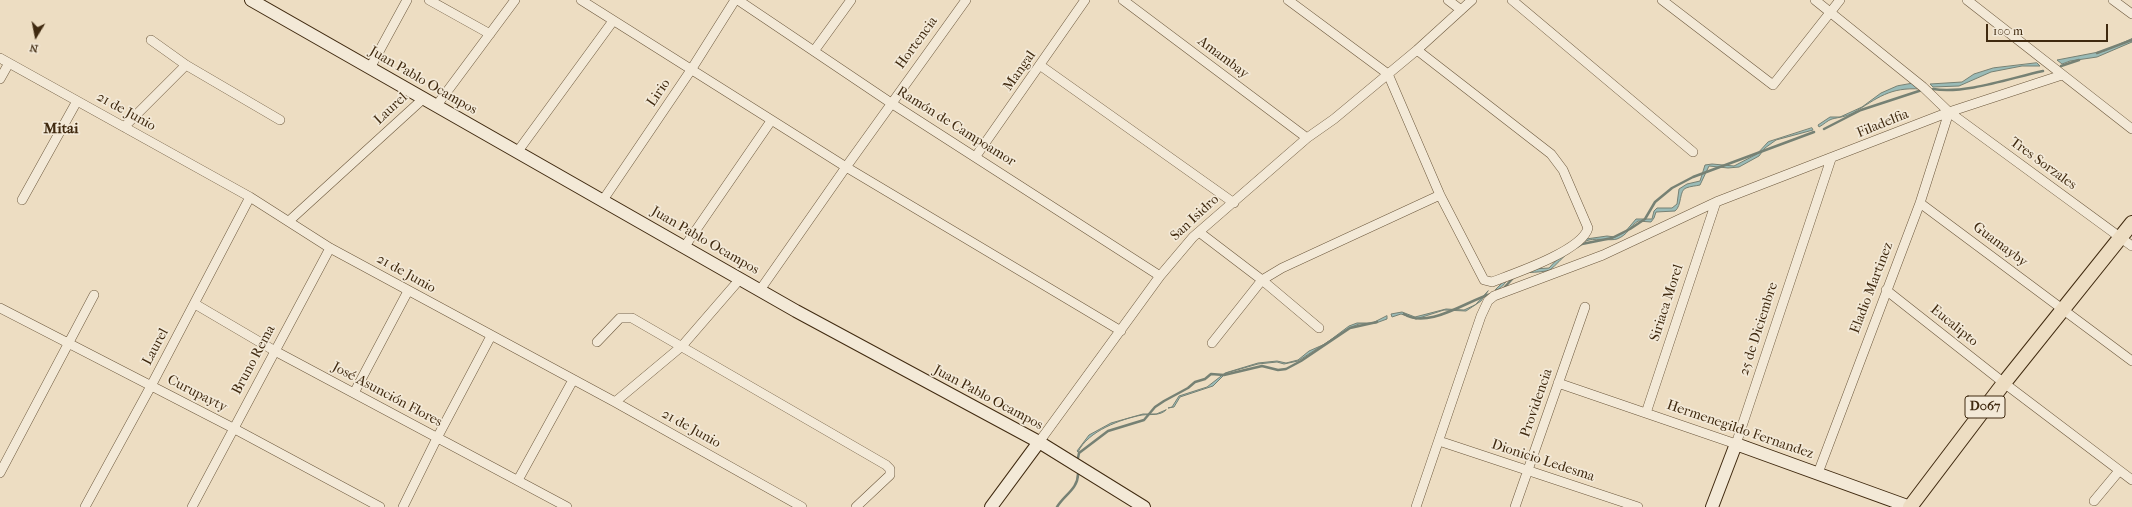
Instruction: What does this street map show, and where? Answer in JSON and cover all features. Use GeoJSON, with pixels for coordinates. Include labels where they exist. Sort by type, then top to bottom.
{"type":"FeatureCollection","features":[{"type":"Feature","properties":{"kind":"main road","name":"D067"},"geometry":{"type":"LineString","coordinates":[[1910,507],[2004,383],[2064,310],[2126,242],[2132,223]]}},
{"type":"Feature","properties":{"kind":"street","name":"Juan Pablo Ocampos"},"geometry":{"type":"LineString","coordinates":[[251,0],[685,246],[740,279],[934,387],[1039,442],[1144,507]]}},
{"type":"Feature","properties":{"kind":"street"},"geometry":{"type":"LineString","coordinates":[[370,68],[407,0]]}},
{"type":"Feature","properties":{"kind":"street"},"geometry":{"type":"LineString","coordinates":[[429,0],[490,34]]}},
{"type":"Feature","properties":{"kind":"street"},"geometry":{"type":"LineString","coordinates":[[437,106],[515,0]]}},
{"type":"Feature","properties":{"kind":"street"},"geometry":{"type":"LineString","coordinates":[[581,0],[846,167],[1121,331]]}},
{"type":"Feature","properties":{"kind":"street","name":"Ramón de Campoamor"},"geometry":{"type":"LineString","coordinates":[[737,0],[891,103],[976,156],[1160,276]]}},
{"type":"Feature","properties":{"kind":"street","name":"Lirio"},"geometry":{"type":"LineString","coordinates":[[603,200],[737,0]]}},
{"type":"Feature","properties":{"kind":"street"},"geometry":{"type":"LineString","coordinates":[[814,51],[851,0]]}},
{"type":"Feature","properties":{"kind":"street","name":"Hortencia"},"geometry":{"type":"LineString","coordinates":[[760,290],[891,103],[966,0]]}},
{"type":"Feature","properties":{"kind":"street","name":"Amambay"},"geometry":{"type":"LineString","coordinates":[[1123,0],[1307,138]]}},
{"type":"Feature","properties":{"kind":"street"},"geometry":{"type":"LineString","coordinates":[[1288,0],[1388,74],[1440,195],[1484,280],[1492,282],[1553,258],[1582,237],[1588,228],[1564,170],[1551,154],[1417,50]]}},
{"type":"Feature","properties":{"kind":"street"},"geometry":{"type":"LineString","coordinates":[[1448,0],[1461,10]]}},
{"type":"Feature","properties":{"kind":"street","name":"San Isidro"},"geometry":{"type":"LineString","coordinates":[[991,507],[1160,276],[1199,232],[1307,138],[1334,119],[1417,50],[1472,0]]}},
{"type":"Feature","properties":{"kind":"street"},"geometry":{"type":"LineString","coordinates":[[1512,0],[1693,152]]}},
{"type":"Feature","properties":{"kind":"street"},"geometry":{"type":"LineString","coordinates":[[1662,0],[1773,85],[1840,0]]}},
{"type":"Feature","properties":{"kind":"street","name":"Tres Sorzales"},"geometry":{"type":"LineString","coordinates":[[1815,0],[1923,86],[1949,112],[2126,242]]}},
{"type":"Feature","properties":{"kind":"street"},"geometry":{"type":"LineString","coordinates":[[1967,0],[2132,129]]}},
{"type":"Feature","properties":{"kind":"street"},"geometry":{"type":"LineString","coordinates":[[2113,0],[2132,14]]}},
{"type":"Feature","properties":{"kind":"street","name":"Mangal"},"geometry":{"type":"LineString","coordinates":[[976,156],[1041,66],[1083,1]]}},
{"type":"Feature","properties":{"kind":"street"},"geometry":{"type":"LineString","coordinates":[[518,152],[613,21]]}},
{"type":"Feature","properties":{"kind":"street"},"geometry":{"type":"LineString","coordinates":[[151,40],[186,65],[280,120]]}},
{"type":"Feature","properties":{"kind":"street","name":"21 de Junio"},"geometry":{"type":"LineString","coordinates":[[0,58],[250,197],[330,248],[615,402],[802,507]]}},
{"type":"Feature","properties":{"kind":"street"},"geometry":{"type":"LineString","coordinates":[[0,79],[9,63]]}},
{"type":"Feature","properties":{"kind":"street"},"geometry":{"type":"LineString","coordinates":[[124,127],[186,65]]}},
{"type":"Feature","properties":{"kind":"street"},"geometry":{"type":"LineString","coordinates":[[1041,66],[1234,203]]}},
{"type":"Feature","properties":{"kind":"street","name":"Filadelfia"},"geometry":{"type":"LineString","coordinates":[[1416,507],[1466,358],[1484,308],[1491,298],[1603,256],[1716,202],[1831,159],[1949,112],[2062,75]]}},
{"type":"Feature","properties":{"kind":"street","name":"Laurel"},"geometry":{"type":"LineString","coordinates":[[289,221],[424,98]]}},
{"type":"Feature","properties":{"kind":"street"},"geometry":{"type":"LineString","coordinates":[[22,200],[77,101]]}},
{"type":"Feature","properties":{"kind":"street","name":"Eladio Martinez"},"geometry":{"type":"LineString","coordinates":[[1818,473],[1920,203],[1949,112]]}},
{"type":"Feature","properties":{"kind":"street"},"geometry":{"type":"LineString","coordinates":[[685,246],[771,121]]}},
{"type":"Feature","properties":{"kind":"street","name":"25 de Diciembre"},"geometry":{"type":"LineString","coordinates":[[1712,507],[1736,444],[1831,159]]}},
{"type":"Feature","properties":{"kind":"street"},"geometry":{"type":"LineString","coordinates":[[1212,342],[1262,280],[1282,268],[1440,195]]}},
{"type":"Feature","properties":{"kind":"street","name":"Laurel"},"geometry":{"type":"LineString","coordinates":[[85,507],[195,304],[250,197]]}},
{"type":"Feature","properties":{"kind":"street","name":"Siriaca Morel"},"geometry":{"type":"LineString","coordinates":[[1646,413],[1716,202]]}},
{"type":"Feature","properties":{"kind":"street","name":"Guamayby"},"geometry":{"type":"LineString","coordinates":[[1920,203],[2132,361]]}},
{"type":"Feature","properties":{"kind":"street"},"geometry":{"type":"LineString","coordinates":[[1199,232],[1262,280],[1319,328]]}},
{"type":"Feature","properties":{"kind":"street","name":"Bruno Rema"},"geometry":{"type":"LineString","coordinates":[[192,507],[330,248]]}},
{"type":"Feature","properties":{"kind":"street"},"geometry":{"type":"LineString","coordinates":[[615,402],[682,346],[740,279]]}},
{"type":"Feature","properties":{"kind":"street","name":"Eucalipto"},"geometry":{"type":"LineString","coordinates":[[1886,290],[2004,383],[2132,480]]}},
{"type":"Feature","properties":{"kind":"street"},"geometry":{"type":"LineString","coordinates":[[354,393],[408,291]]}},
{"type":"Feature","properties":{"kind":"street"},"geometry":{"type":"LineString","coordinates":[[0,473],[94,295]]}},
{"type":"Feature","properties":{"kind":"street","name":"José Asunción Flores"},"geometry":{"type":"LineString","coordinates":[[195,304],[275,351],[567,507]]}},
{"type":"Feature","properties":{"kind":"street","name":"Providencia"},"geometry":{"type":"LineString","coordinates":[[1515,507],[1585,307]]}},
{"type":"Feature","properties":{"kind":"street","name":"Curupayty"},"geometry":{"type":"LineString","coordinates":[[0,308],[233,428],[380,507]]}},
{"type":"Feature","properties":{"kind":"street"},"geometry":{"type":"LineString","coordinates":[[597,342],[620,318],[632,318],[886,465],[890,469],[890,475],[856,507]]}},
{"type":"Feature","properties":{"kind":"street"},"geometry":{"type":"LineString","coordinates":[[403,507],[437,438],[491,336]]}},
{"type":"Feature","properties":{"kind":"street"},"geometry":{"type":"LineString","coordinates":[[518,480],[573,380]]}},
{"type":"Feature","properties":{"kind":"street","name":"Hermenegildo Fernandez"},"geometry":{"type":"LineString","coordinates":[[1558,383],[1736,444],[1910,507]]}},
{"type":"Feature","properties":{"kind":"street","name":"Dionicio Ledesma"},"geometry":{"type":"LineString","coordinates":[[1439,441],[1528,470],[1613,503],[1638,507]]}},
{"type":"Feature","properties":{"kind":"street"},"geometry":{"type":"LineString","coordinates":[[2094,501],[2119,471]]}},
{"type":"Feature","properties":{"kind":"water"},"geometry":{"type":"Polygon","coordinates":[[[2132,39],[2132,42],[2097,57],[2070,61],[2062,64],[2057,60],[2104,51],[2132,39]]]}},
{"type":"Feature","properties":{"kind":"water"},"geometry":{"type":"Polygon","coordinates":[[[2037,63],[2040,66],[2022,66],[1991,72],[1959,86],[1933,87],[1930,84],[1962,82],[1974,74],[1993,68],[2037,63]]]}},
{"type":"Feature","properties":{"kind":"water"},"geometry":{"type":"Polygon","coordinates":[[[1915,83],[1921,89],[1892,92],[1877,98],[1853,113],[1845,116],[1830,120],[1819,127],[1818,125],[1830,117],[1840,117],[1862,107],[1881,93],[1897,86],[1915,83]]]}},
{"type":"Feature","properties":{"kind":"water"},"geometry":{"type":"Polygon","coordinates":[[[1812,128],[1813,130],[1776,140],[1765,148],[1759,156],[1739,167],[1728,168],[1709,166],[1700,185],[1684,189],[1679,206],[1675,211],[1656,212],[1651,222],[1638,221],[1624,235],[1617,239],[1592,239],[1583,242],[1550,270],[1519,274],[1534,269],[1549,268],[1560,256],[1586,239],[1607,236],[1615,237],[1625,232],[1636,219],[1652,219],[1654,211],[1657,208],[1672,208],[1677,204],[1679,189],[1687,184],[1700,181],[1705,165],[1712,164],[1734,166],[1757,154],[1768,142],[1812,128]]]}},
{"type":"Feature","properties":{"kind":"water"},"geometry":{"type":"Polygon","coordinates":[[[1519,274],[1510,278],[1502,287],[1495,290],[1507,278],[1519,274]]]}},
{"type":"Feature","properties":{"kind":"water"},"geometry":{"type":"Polygon","coordinates":[[[1488,291],[1481,301],[1475,305],[1488,291]]]}},
{"type":"Feature","properties":{"kind":"water"},"geometry":{"type":"Polygon","coordinates":[[[1475,305],[1466,311],[1444,310],[1416,319],[1401,314],[1392,317],[1391,314],[1402,312],[1415,317],[1446,309],[1464,310],[1475,305]]]}},
{"type":"Feature","properties":{"kind":"water"},"geometry":{"type":"Polygon","coordinates":[[[1387,316],[1387,319],[1376,323],[1359,324],[1349,328],[1330,341],[1349,326],[1357,323],[1372,323],[1387,316]]]}},
{"type":"Feature","properties":{"kind":"water"},"geometry":{"type":"Polygon","coordinates":[[[1323,345],[1298,361],[1284,364],[1277,362],[1258,364],[1226,373],[1213,386],[1180,397],[1174,407],[1168,408],[1172,407],[1179,396],[1207,387],[1225,373],[1258,363],[1277,361],[1286,363],[1298,360],[1309,351],[1323,345]]]}},
{"type":"Feature","properties":{"kind":"water"},"geometry":{"type":"Polygon","coordinates":[[[1166,410],[1158,414],[1134,417],[1106,427],[1089,438],[1078,452],[1077,451],[1089,435],[1111,423],[1143,414],[1156,414],[1166,410]]]}},
{"type":"Feature","properties":{"kind":"waterway"},"geometry":{"type":"LineString","coordinates":[[2097,53],[2132,40]]}},
{"type":"Feature","properties":{"kind":"waterway"},"geometry":{"type":"LineString","coordinates":[[2061,66],[2079,60]]}},
{"type":"Feature","properties":{"kind":"waterway"},"geometry":{"type":"LineString","coordinates":[[1933,89],[1946,90],[1974,87],[2043,71]]}},
{"type":"Feature","properties":{"kind":"waterway"},"geometry":{"type":"LineString","coordinates":[[1824,129],[1861,110],[1922,90]]}},
{"type":"Feature","properties":{"kind":"waterway"},"geometry":{"type":"LineString","coordinates":[[1577,247],[1582,244],[1612,238],[1630,229],[1645,219],[1655,202],[1672,188],[1693,177],[1814,132]]}},
{"type":"Feature","properties":{"kind":"waterway"},"geometry":{"type":"LineString","coordinates":[[1503,289],[1513,278]]}},
{"type":"Feature","properties":{"kind":"waterway"},"geometry":{"type":"LineString","coordinates":[[1404,314],[1414,318],[1436,316],[1491,294]]}},
{"type":"Feature","properties":{"kind":"waterway"},"geometry":{"type":"LineString","coordinates":[[1078,458],[1079,453],[1108,431],[1144,420],[1155,407],[1188,388],[1195,382],[1205,379],[1211,374],[1224,375],[1262,366],[1278,370],[1286,369],[1301,361],[1350,328],[1377,322]]}},
{"type":"Feature","properties":{"kind":"waterway"},"geometry":{"type":"LineString","coordinates":[[1057,507],[1076,484],[1078,474]]}},
{"type":"Feature","properties":{"kind":"district","name":"Mitai"},"geometry":{"type":"Point","coordinates":[61,129]}}]}
